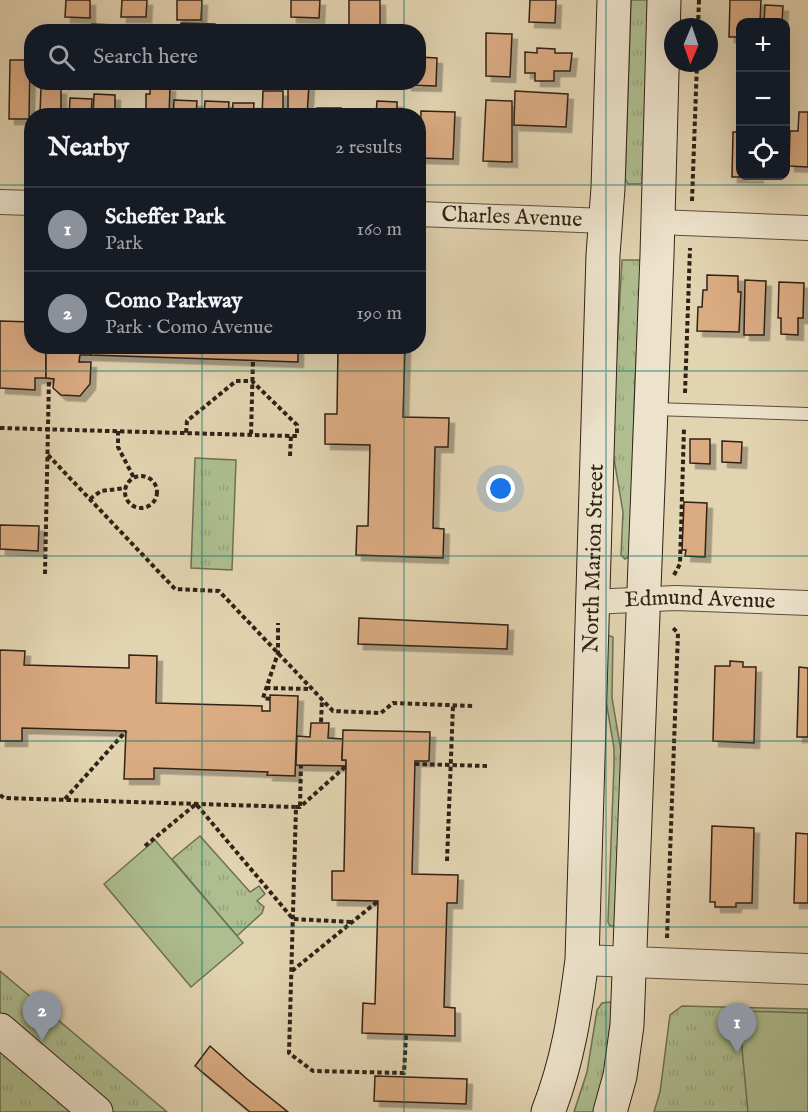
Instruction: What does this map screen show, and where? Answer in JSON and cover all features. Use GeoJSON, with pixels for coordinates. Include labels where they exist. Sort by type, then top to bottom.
{"type":"FeatureCollection","features":[{"type":"Feature","properties":{"kind":"main road","name":"North Marion Street"},"geometry":{"type":"LineString","coordinates":[[548,1112],[566,1061],[582,960],[603,255],[614,0]]}},
{"type":"Feature","properties":{"kind":"main road"},"geometry":{"type":"LineString","coordinates":[[610,1112],[620,1076],[627,1025],[629,963],[659,599],[652,409],[664,0]]}},
{"type":"Feature","properties":{"kind":"main road"},"geometry":{"type":"LineString","coordinates":[[0,1030],[96,1112]]}},
{"type":"Feature","properties":{"kind":"street"},"geometry":{"type":"LineString","coordinates":[[0,202],[24,203]]}},
{"type":"Feature","properties":{"kind":"street","name":"Charles Avenue"},"geometry":{"type":"LineString","coordinates":[[426,214],[606,221]]}},
{"type":"Feature","properties":{"kind":"street"},"geometry":{"type":"LineString","coordinates":[[658,222],[808,228]]}},
{"type":"Feature","properties":{"kind":"street","name":"Edmund Avenue"},"geometry":{"type":"LineString","coordinates":[[592,602],[659,599],[808,603]]}},
{"type":"Feature","properties":{"kind":"street"},"geometry":{"type":"LineString","coordinates":[[582,960],[808,969]]}},
{"type":"Feature","properties":{"kind":"lane"},"geometry":{"type":"LineString","coordinates":[[652,409],[808,414]]}},
{"type":"Feature","properties":{"kind":"path"},"geometry":{"type":"LineString","coordinates":[[698,18],[699,0]]}},
{"type":"Feature","properties":{"kind":"path"},"geometry":{"type":"LineString","coordinates":[[667,941],[678,633],[672,627],[659,599],[680,564],[697,72]]}},
{"type":"Feature","properties":{"kind":"path"},"geometry":{"type":"LineString","coordinates":[[251,434],[253,360]]}},
{"type":"Feature","properties":{"kind":"path"},"geometry":{"type":"LineString","coordinates":[[45,574],[49,378]]}},
{"type":"Feature","properties":{"kind":"path"},"geometry":{"type":"LineString","coordinates":[[0,428],[297,436],[297,425],[252,381],[236,381],[187,421],[186,433]]}},
{"type":"Feature","properties":{"kind":"path"},"geometry":{"type":"LineString","coordinates":[[118,431],[118,447],[134,478]]}},
{"type":"Feature","properties":{"kind":"path"},"geometry":{"type":"LineString","coordinates":[[290,456],[291,436]]}},
{"type":"Feature","properties":{"kind":"path"},"geometry":{"type":"LineString","coordinates":[[48,455],[175,589],[219,591],[333,711],[381,713],[393,703],[473,706]]}},
{"type":"Feature","properties":{"kind":"path"},"geometry":{"type":"LineString","coordinates":[[90,499],[101,491],[126,488],[134,478],[141,476],[152,480],[157,488],[155,500],[144,508],[133,506],[128,501],[126,488]]}},
{"type":"Feature","properties":{"kind":"path"},"geometry":{"type":"LineString","coordinates":[[270,699],[263,699],[278,653],[278,623]]}},
{"type":"Feature","properties":{"kind":"path"},"geometry":{"type":"LineString","coordinates":[[266,688],[312,689]]}},
{"type":"Feature","properties":{"kind":"path"},"geometry":{"type":"LineString","coordinates":[[321,722],[322,700]]}},
{"type":"Feature","properties":{"kind":"path"},"geometry":{"type":"LineString","coordinates":[[447,861],[453,705]]}},
{"type":"Feature","properties":{"kind":"path"},"geometry":{"type":"LineString","coordinates":[[65,800],[126,731]]}},
{"type":"Feature","properties":{"kind":"path"},"geometry":{"type":"LineString","coordinates":[[415,764],[487,766]]}},
{"type":"Feature","properties":{"kind":"path"},"geometry":{"type":"LineString","coordinates":[[301,765],[289,1053],[313,1071],[404,1073],[406,1034]]}},
{"type":"Feature","properties":{"kind":"path"},"geometry":{"type":"LineString","coordinates":[[0,795],[4,798],[298,807],[346,766]]}},
{"type":"Feature","properties":{"kind":"path"},"geometry":{"type":"LineString","coordinates":[[145,846],[196,804]]}},
{"type":"Feature","properties":{"kind":"path"},"geometry":{"type":"LineString","coordinates":[[196,804],[293,919],[353,922]]}},
{"type":"Feature","properties":{"kind":"path"},"geometry":{"type":"LineString","coordinates":[[291,972],[378,902]]}},
{"type":"Feature","properties":{"kind":"green space"},"geometry":{"type":"Polygon","coordinates":[[[631,0],[649,0],[642,184],[628,184],[625,179],[631,0]]]}},
{"type":"Feature","properties":{"kind":"green space"},"geometry":{"type":"Polygon","coordinates":[[[622,260],[642,260],[635,381],[630,556],[625,559],[621,555],[623,512],[612,437],[622,260]]]}},
{"type":"Feature","properties":{"kind":"green space"},"geometry":{"type":"Polygon","coordinates":[[[195,458],[236,460],[232,570],[191,568],[195,458]]]}},
{"type":"Feature","properties":{"kind":"green space"},"geometry":{"type":"Polygon","coordinates":[[[607,635],[613,637],[612,698],[622,757],[616,925],[613,926],[610,926],[608,922],[614,748],[605,695],[607,635]]]}},
{"type":"Feature","properties":{"kind":"green space"},"geometry":{"type":"Polygon","coordinates":[[[200,836],[250,892],[259,886],[265,894],[257,901],[264,907],[262,913],[237,936],[172,859],[200,836]]]}},
{"type":"Feature","properties":{"kind":"green space"},"geometry":{"type":"Polygon","coordinates":[[[155,840],[243,943],[191,987],[104,884],[155,840]]]}},
{"type":"Feature","properties":{"kind":"green space"},"geometry":{"type":"Polygon","coordinates":[[[0,971],[167,1112],[0,1112],[0,971]]]}},
{"type":"Feature","properties":{"kind":"green space"},"geometry":{"type":"Polygon","coordinates":[[[610,1002],[614,1006],[612,1044],[596,1112],[574,1112],[587,1072],[597,1010],[602,1003],[610,1002]]]}},
{"type":"Feature","properties":{"kind":"green space"},"geometry":{"type":"Polygon","coordinates":[[[682,1006],[808,1009],[808,1112],[654,1112],[660,1092],[670,1015],[682,1006]]]}},
{"type":"Feature","properties":{"kind":"green space"},"geometry":{"type":"Polygon","coordinates":[[[743,1011],[808,1013],[808,1112],[748,1112],[742,1049],[743,1011]]]}},
{"type":"Feature","properties":{"kind":"building"},"geometry":{"type":"Polygon","coordinates":[[[66,0],[90,0],[90,18],[65,17],[66,0]]]}},
{"type":"Feature","properties":{"kind":"building"},"geometry":{"type":"Polygon","coordinates":[[[122,0],[147,0],[146,17],[121,17],[122,0]]]}},
{"type":"Feature","properties":{"kind":"building"},"geometry":{"type":"Polygon","coordinates":[[[177,0],[202,0],[201,20],[177,20],[177,0]]]}},
{"type":"Feature","properties":{"kind":"building"},"geometry":{"type":"Polygon","coordinates":[[[291,0],[320,0],[319,18],[291,17],[291,0]]]}},
{"type":"Feature","properties":{"kind":"building"},"geometry":{"type":"Polygon","coordinates":[[[349,0],[380,0],[380,24],[349,24],[349,0]]]}},
{"type":"Feature","properties":{"kind":"building"},"geometry":{"type":"Polygon","coordinates":[[[530,0],[556,0],[555,23],[529,22],[530,0]]]}},
{"type":"Feature","properties":{"kind":"building"},"geometry":{"type":"Polygon","coordinates":[[[730,0],[761,0],[760,18],[736,18],[736,37],[729,37],[730,0]]]}},
{"type":"Feature","properties":{"kind":"building"},"geometry":{"type":"Polygon","coordinates":[[[765,5],[783,6],[782,18],[764,18],[765,5]]]}},
{"type":"Feature","properties":{"kind":"building"},"geometry":{"type":"Polygon","coordinates":[[[486,33],[512,34],[510,77],[486,76],[486,33]]]}},
{"type":"Feature","properties":{"kind":"building"},"geometry":{"type":"Polygon","coordinates":[[[537,48],[555,49],[555,53],[572,53],[570,71],[554,71],[554,81],[535,81],[535,73],[525,73],[525,52],[537,53],[537,48]]]}},
{"type":"Feature","properties":{"kind":"building"},"geometry":{"type":"Polygon","coordinates":[[[426,57],[437,58],[436,86],[426,86],[426,57]]]}},
{"type":"Feature","properties":{"kind":"building"},"geometry":{"type":"Polygon","coordinates":[[[10,60],[24,60],[24,90],[29,90],[29,108],[24,108],[24,119],[9,119],[10,60]]]}},
{"type":"Feature","properties":{"kind":"building"},"geometry":{"type":"Polygon","coordinates":[[[41,90],[61,90],[61,108],[40,108],[41,90]]]}},
{"type":"Feature","properties":{"kind":"building"},"geometry":{"type":"Polygon","coordinates":[[[150,90],[170,90],[169,108],[146,108],[146,94],[150,94],[150,90]]]}},
{"type":"Feature","properties":{"kind":"building"},"geometry":{"type":"Polygon","coordinates":[[[288,90],[309,90],[308,108],[288,108],[288,90]]]}},
{"type":"Feature","properties":{"kind":"building"},"geometry":{"type":"Polygon","coordinates":[[[263,91],[283,91],[283,108],[262,108],[263,91]]]}},
{"type":"Feature","properties":{"kind":"building"},"geometry":{"type":"Polygon","coordinates":[[[515,91],[568,94],[566,127],[514,125],[515,91]]]}},
{"type":"Feature","properties":{"kind":"building"},"geometry":{"type":"Polygon","coordinates":[[[94,94],[115,95],[115,108],[93,108],[94,94]]]}},
{"type":"Feature","properties":{"kind":"building"},"geometry":{"type":"Polygon","coordinates":[[[70,98],[92,99],[91,108],[69,108],[70,98]]]}},
{"type":"Feature","properties":{"kind":"building"},"geometry":{"type":"Polygon","coordinates":[[[174,100],[197,101],[197,108],[174,108],[174,100]]]}},
{"type":"Feature","properties":{"kind":"building"},"geometry":{"type":"Polygon","coordinates":[[[486,100],[512,101],[512,162],[483,161],[486,100]]]}},
{"type":"Feature","properties":{"kind":"building"},"geometry":{"type":"Polygon","coordinates":[[[205,101],[229,102],[229,108],[205,108],[205,101]]]}},
{"type":"Feature","properties":{"kind":"building"},"geometry":{"type":"Polygon","coordinates":[[[377,101],[397,102],[397,108],[377,108],[377,101]]]}},
{"type":"Feature","properties":{"kind":"building"},"geometry":{"type":"Polygon","coordinates":[[[233,103],[254,103],[254,108],[233,108],[233,103]]]}},
{"type":"Feature","properties":{"kind":"building"},"geometry":{"type":"Polygon","coordinates":[[[426,111],[455,112],[453,159],[426,158],[426,111]]]}},
{"type":"Feature","properties":{"kind":"building"},"geometry":{"type":"Polygon","coordinates":[[[799,112],[808,112],[808,167],[790,166],[790,131],[798,131],[799,112]]]}},
{"type":"Feature","properties":{"kind":"building"},"geometry":{"type":"Polygon","coordinates":[[[733,132],[736,132],[736,177],[732,177],[733,132]]]}},
{"type":"Feature","properties":{"kind":"building"},"geometry":{"type":"Polygon","coordinates":[[[707,275],[738,276],[738,292],[741,292],[739,332],[697,331],[698,307],[702,307],[703,290],[707,290],[707,275]]]}},
{"type":"Feature","properties":{"kind":"building"},"geometry":{"type":"Polygon","coordinates":[[[745,280],[766,281],[764,335],[744,335],[745,280]]]}},
{"type":"Feature","properties":{"kind":"building"},"geometry":{"type":"Polygon","coordinates":[[[779,282],[804,283],[803,318],[798,318],[798,335],[781,334],[781,318],[778,318],[779,282]]]}},
{"type":"Feature","properties":{"kind":"building"},"geometry":{"type":"Polygon","coordinates":[[[0,321],[24,322],[24,354],[46,354],[46,378],[35,378],[35,390],[0,388],[0,321]]]}},
{"type":"Feature","properties":{"kind":"building"},"geometry":{"type":"Polygon","coordinates":[[[46,354],[91,354],[80,355],[79,362],[91,362],[90,384],[80,396],[61,395],[53,388],[54,379],[46,378],[46,354]]]}},
{"type":"Feature","properties":{"kind":"building"},"geometry":{"type":"Polygon","coordinates":[[[298,354],[298,362],[91,355],[298,354]]]}},
{"type":"Feature","properties":{"kind":"building"},"geometry":{"type":"Polygon","coordinates":[[[338,354],[405,354],[403,417],[449,418],[448,447],[435,447],[433,528],[444,529],[443,558],[356,555],[357,526],[368,526],[370,445],[325,444],[325,414],[337,414],[338,354]]]}},
{"type":"Feature","properties":{"kind":"building"},"geometry":{"type":"Polygon","coordinates":[[[690,439],[710,439],[710,464],[690,463],[690,439]]]}},
{"type":"Feature","properties":{"kind":"building"},"geometry":{"type":"Polygon","coordinates":[[[722,441],[742,442],[741,463],[722,462],[722,441]]]}},
{"type":"Feature","properties":{"kind":"building"},"geometry":{"type":"Polygon","coordinates":[[[684,502],[707,503],[705,557],[685,556],[686,550],[682,550],[684,502]]]}},
{"type":"Feature","properties":{"kind":"building"},"geometry":{"type":"Polygon","coordinates":[[[0,525],[39,526],[38,551],[0,549],[0,525]]]}},
{"type":"Feature","properties":{"kind":"building"},"geometry":{"type":"Polygon","coordinates":[[[359,618],[508,625],[507,649],[358,644],[359,618]]]}},
{"type":"Feature","properties":{"kind":"building"},"geometry":{"type":"Polygon","coordinates":[[[0,650],[25,651],[24,665],[129,668],[129,655],[157,656],[156,703],[262,706],[262,711],[270,711],[270,695],[298,696],[295,776],[267,775],[268,772],[154,768],[154,779],[124,779],[126,731],[22,728],[22,741],[0,741],[0,650]]]}},
{"type":"Feature","properties":{"kind":"building"},"geometry":{"type":"Polygon","coordinates":[[[730,661],[743,662],[743,667],[756,667],[754,743],[713,741],[715,666],[730,666],[730,661]]]}},
{"type":"Feature","properties":{"kind":"building"},"geometry":{"type":"Polygon","coordinates":[[[799,667],[808,668],[808,737],[797,737],[799,667]]]}},
{"type":"Feature","properties":{"kind":"building"},"geometry":{"type":"Polygon","coordinates":[[[311,723],[329,723],[328,738],[343,739],[342,760],[346,760],[346,766],[296,765],[297,736],[310,737],[311,723]]]}},
{"type":"Feature","properties":{"kind":"building"},"geometry":{"type":"Polygon","coordinates":[[[343,730],[430,732],[429,761],[415,761],[412,874],[458,875],[457,903],[447,903],[444,1007],[455,1008],[455,1036],[362,1033],[363,1003],[375,1004],[378,901],[332,900],[332,871],[344,871],[346,760],[342,760],[343,730]]]}},
{"type":"Feature","properties":{"kind":"building"},"geometry":{"type":"Polygon","coordinates":[[[712,826],[754,828],[752,903],[736,903],[736,907],[715,907],[715,902],[710,902],[712,826]]]}},
{"type":"Feature","properties":{"kind":"building"},"geometry":{"type":"Polygon","coordinates":[[[796,833],[808,834],[808,903],[794,903],[796,833]]]}},
{"type":"Feature","properties":{"kind":"building"},"geometry":{"type":"Polygon","coordinates":[[[210,1046],[288,1112],[250,1112],[195,1066],[210,1046]]]}},
{"type":"Feature","properties":{"kind":"building"},"geometry":{"type":"Polygon","coordinates":[[[375,1076],[467,1079],[466,1104],[374,1101],[375,1076]]]}},
{"type":"Feature","properties":{"kind":"place","name":"Como Parkway"},"geometry":{"type":"Point","coordinates":[42,1041]}},
{"type":"Feature","properties":{"kind":"place","name":"Scheffer Park"},"geometry":{"type":"Point","coordinates":[737,1053]}}]}
